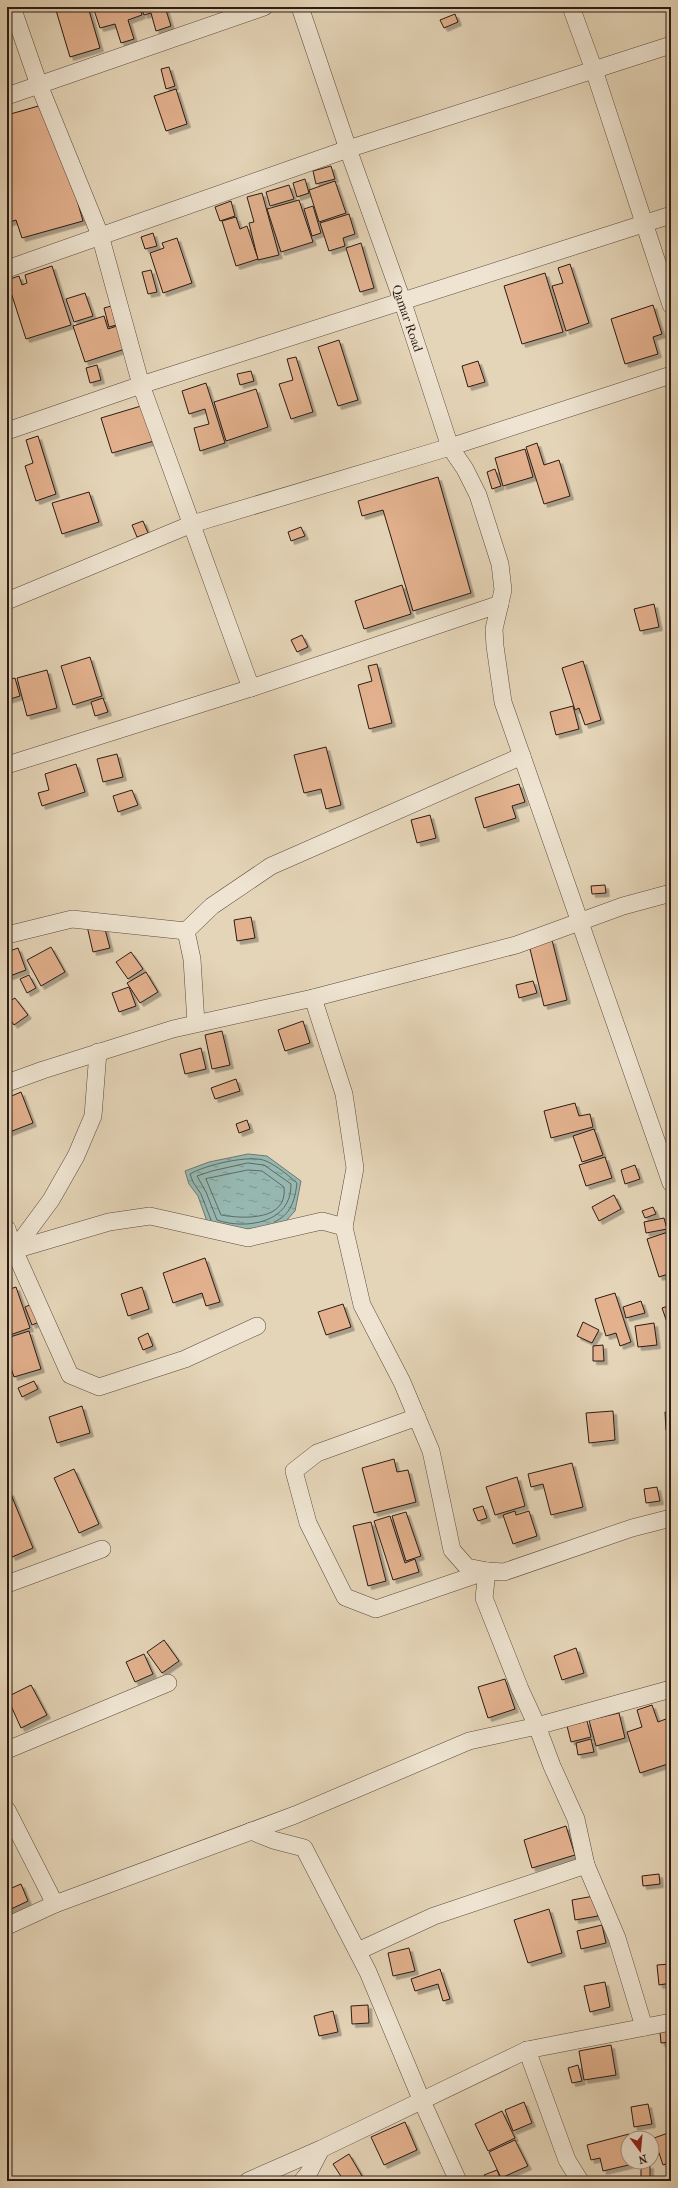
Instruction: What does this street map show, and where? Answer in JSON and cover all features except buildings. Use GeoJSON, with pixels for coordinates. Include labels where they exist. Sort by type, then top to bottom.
{"type":"FeatureCollection","features":[{"type":"Feature","properties":{"kind":"street"},"geometry":{"type":"LineString","coordinates":[[12,7],[39,85],[100,235],[141,385],[251,688]]}},
{"type":"Feature","properties":{"kind":"street"},"geometry":{"type":"LineString","coordinates":[[7,96],[264,7]]}},
{"type":"Feature","properties":{"kind":"street","name":"Qamar Road"},"geometry":{"type":"LineString","coordinates":[[300,7],[348,149],[402,300],[450,447],[465,469],[478,495],[500,564],[503,590],[494,629],[503,702],[671,1183]]}},
{"type":"Feature","properties":{"kind":"street"},"geometry":{"type":"LineString","coordinates":[[571,7],[594,70],[671,305]]}},
{"type":"Feature","properties":{"kind":"street"},"geometry":{"type":"LineString","coordinates":[[7,269],[100,235],[348,149],[671,45]]}},
{"type":"Feature","properties":{"kind":"street"},"geometry":{"type":"LineString","coordinates":[[7,432],[141,385],[671,214]]}},
{"type":"Feature","properties":{"kind":"street"},"geometry":{"type":"LineString","coordinates":[[7,601],[192,524],[450,447],[671,375]]}},
{"type":"Feature","properties":{"kind":"street"},"geometry":{"type":"LineString","coordinates":[[7,765],[251,688],[500,604]]}},
{"type":"Feature","properties":{"kind":"street"},"geometry":{"type":"LineString","coordinates":[[7,935],[72,919],[186,931],[212,906],[271,866],[522,756]]}},
{"type":"Feature","properties":{"kind":"street"},"geometry":{"type":"LineString","coordinates":[[7,1083],[98,1052],[196,1023],[313,998],[516,945],[623,906],[671,893]]}},
{"type":"Feature","properties":{"kind":"street"},"geometry":{"type":"LineString","coordinates":[[186,931],[192,958],[196,1023]]}},
{"type":"Feature","properties":{"kind":"street"},"geometry":{"type":"LineString","coordinates":[[313,998],[344,1094],[355,1168],[344,1227],[362,1305],[402,1382],[431,1451],[452,1550],[467,1567],[488,1572],[504,1572],[632,1528],[671,1518]]}},
{"type":"Feature","properties":{"kind":"street"},"geometry":{"type":"LineString","coordinates":[[10,1252],[51,1200],[76,1156],[94,1116],[98,1052]]}},
{"type":"Feature","properties":{"kind":"street"},"geometry":{"type":"LineString","coordinates":[[10,1252],[109,1222],[150,1216],[248,1238],[322,1221],[344,1227]]}},
{"type":"Feature","properties":{"kind":"street"},"geometry":{"type":"LineString","coordinates":[[7,1229],[10,1252],[70,1375],[99,1387],[185,1359],[257,1326]]}},
{"type":"Feature","properties":{"kind":"street"},"geometry":{"type":"LineString","coordinates":[[417,1416],[317,1453],[294,1471],[308,1523],[345,1597],[376,1609],[488,1572]]}},
{"type":"Feature","properties":{"kind":"street"},"geometry":{"type":"LineString","coordinates":[[7,1584],[102,1549]]}},
{"type":"Feature","properties":{"kind":"street"},"geometry":{"type":"LineString","coordinates":[[488,1572],[484,1598],[552,1766],[576,1819],[586,1865],[617,1938],[644,2027]]}},
{"type":"Feature","properties":{"kind":"street"},"geometry":{"type":"LineString","coordinates":[[7,1750],[168,1683]]}},
{"type":"Feature","properties":{"kind":"street"},"geometry":{"type":"LineString","coordinates":[[7,1926],[55,1904],[294,1815],[468,1741],[537,1726],[671,1689]]}},
{"type":"Feature","properties":{"kind":"street"},"geometry":{"type":"LineString","coordinates":[[7,1810],[55,1904]]}},
{"type":"Feature","properties":{"kind":"street"},"geometry":{"type":"LineString","coordinates":[[251,1831],[273,1840],[304,1848],[333,1907],[358,1951],[421,2100],[458,2181]]}},
{"type":"Feature","properties":{"kind":"street"},"geometry":{"type":"LineString","coordinates":[[358,1951],[434,1916],[586,1865]]}},
{"type":"Feature","properties":{"kind":"street"},"geometry":{"type":"LineString","coordinates":[[248,2181],[321,2149],[527,2050],[671,2022]]}},
{"type":"Feature","properties":{"kind":"street"},"geometry":{"type":"LineString","coordinates":[[527,2050],[567,2160],[580,2181]]}},
{"type":"Feature","properties":{"kind":"street"},"geometry":{"type":"LineString","coordinates":[[302,2181],[308,2174],[321,2149]]}},
{"type":"Feature","properties":{"kind":"water"},"geometry":{"type":"Polygon","coordinates":[[[248,1154],[267,1156],[301,1181],[295,1211],[285,1222],[244,1234],[209,1227],[198,1196],[189,1184],[185,1171],[209,1162],[248,1154]]]}}]}
